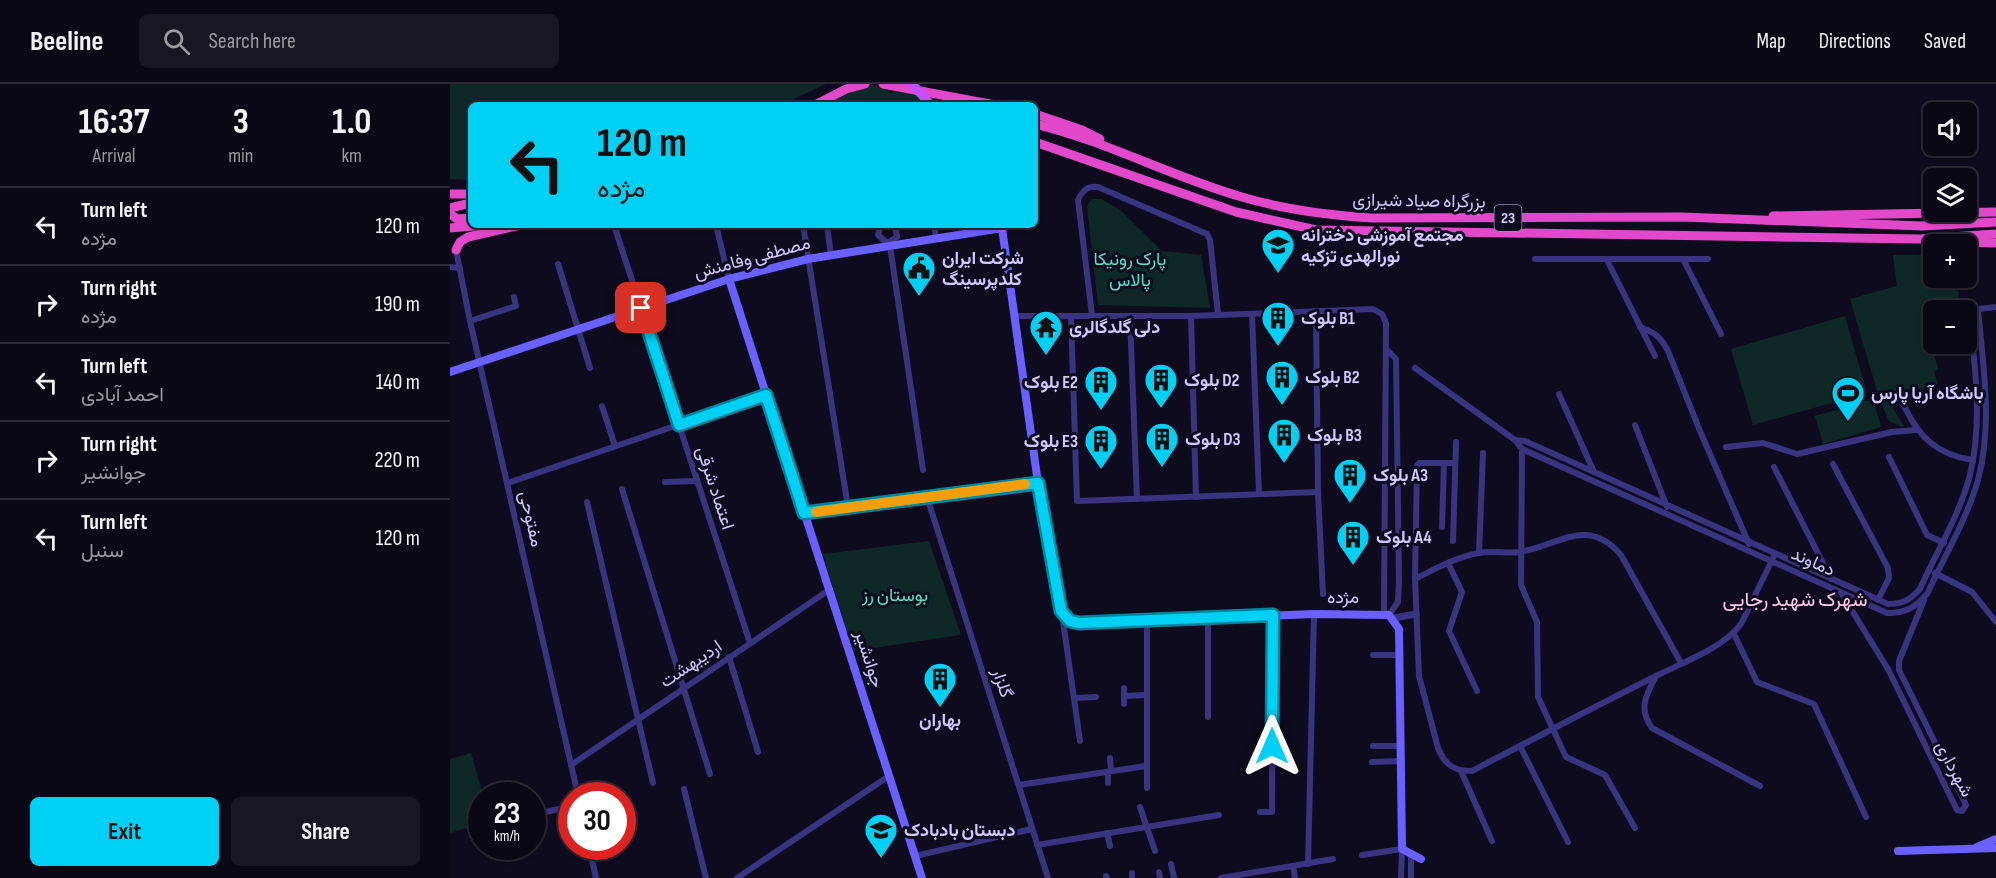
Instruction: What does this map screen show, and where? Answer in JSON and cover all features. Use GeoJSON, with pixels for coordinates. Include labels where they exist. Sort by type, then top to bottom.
{"type":"FeatureCollection","features":[{"type":"Feature","properties":{"kind":"highway"},"geometry":{"type":"LineString","coordinates":[[820,102],[847,87],[865,84]]}},
{"type":"Feature","properties":{"kind":"highway"},"geometry":{"type":"LineString","coordinates":[[883,84],[979,102]]}},
{"type":"Feature","properties":{"kind":"highway"},"geometry":{"type":"LineString","coordinates":[[1038,115],[1082,130],[1131,156]]}},
{"type":"Feature","properties":{"kind":"highway","name":"بزرگراه صیاد شیرازی"},"geometry":{"type":"LineString","coordinates":[[1038,125],[1239,196],[1281,208],[1322,214],[1372,218],[1682,217],[1922,226],[1996,222]]}},
{"type":"Feature","properties":{"kind":"highway","name":"بزرگراه صیاد شیرازی"},"geometry":{"type":"LineString","coordinates":[[1038,143],[1236,212],[1316,230],[1920,239],[1996,234]]}},
{"type":"Feature","properties":{"kind":"highway"},"geometry":{"type":"LineString","coordinates":[[450,194],[468,194]]}},
{"type":"Feature","properties":{"kind":"highway"},"geometry":{"type":"LineString","coordinates":[[450,208],[468,204]]}},
{"type":"Feature","properties":{"kind":"highway"},"geometry":{"type":"LineString","coordinates":[[1682,217],[1996,212]]}},
{"type":"Feature","properties":{"kind":"highway"},"geometry":{"type":"LineString","coordinates":[[450,214],[457,219],[468,218]]}},
{"type":"Feature","properties":{"kind":"highway"},"geometry":{"type":"LineString","coordinates":[[450,228],[468,226]]}},
{"type":"Feature","properties":{"kind":"highway"},"geometry":{"type":"LineString","coordinates":[[456,250],[460,242],[468,237],[508,228]]}},
{"type":"Feature","properties":{"kind":"highway"},"geometry":{"type":"LineString","coordinates":[[1920,239],[1996,243]]}},
{"type":"Feature","properties":{"kind":"main road"},"geometry":{"type":"LineString","coordinates":[[912,84],[928,102]]}},
{"type":"Feature","properties":{"kind":"main road","name":"مصطفی وفامنش"},"geometry":{"type":"LineString","coordinates":[[450,372],[729,279],[808,259],[883,244],[900,245],[990,228]]}},
{"type":"Feature","properties":{"kind":"main road"},"geometry":{"type":"LineString","coordinates":[[1001,228],[1038,483],[1062,614]]}},
{"type":"Feature","properties":{"kind":"main road","name":"جوانشیر"},"geometry":{"type":"LineString","coordinates":[[729,279],[922,878]]}},
{"type":"Feature","properties":{"kind":"main road","name":"مژده"},"geometry":{"type":"LineString","coordinates":[[1062,614],[1070,621],[1079,623],[1273,615],[1389,615]]}},
{"type":"Feature","properties":{"kind":"main road"},"geometry":{"type":"LineString","coordinates":[[1389,615],[1399,629],[1402,849],[1421,859]]}},
{"type":"Feature","properties":{"kind":"main road"},"geometry":{"type":"LineString","coordinates":[[1971,849],[1996,839]]}},
{"type":"Feature","properties":{"kind":"main road"},"geometry":{"type":"LineString","coordinates":[[1898,851],[1996,848]]}},
{"type":"Feature","properties":{"kind":"street"},"geometry":{"type":"LineString","coordinates":[[1092,315],[1078,200],[1083,190],[1090,186],[1098,187],[1207,234],[1218,314]]}},
{"type":"Feature","properties":{"kind":"street","name":"اعتماد شرقی"},"geometry":{"type":"LineString","coordinates":[[615,228],[750,643]]}},
{"type":"Feature","properties":{"kind":"street"},"geometry":{"type":"LineString","coordinates":[[717,228],[729,279]]}},
{"type":"Feature","properties":{"kind":"street"},"geometry":{"type":"LineString","coordinates":[[803,228],[848,507]]}},
{"type":"Feature","properties":{"kind":"street"},"geometry":{"type":"LineString","coordinates":[[827,228],[831,255]]}},
{"type":"Feature","properties":{"kind":"street"},"geometry":{"type":"LineString","coordinates":[[879,228],[877,232],[883,244],[923,470]]}},
{"type":"Feature","properties":{"kind":"street"},"geometry":{"type":"LineString","coordinates":[[896,228],[900,245]]}},
{"type":"Feature","properties":{"kind":"street"},"geometry":{"type":"LineString","coordinates":[[934,228],[936,238]]}},
{"type":"Feature","properties":{"kind":"street"},"geometry":{"type":"LineString","coordinates":[[883,244],[890,243],[898,234]]}},
{"type":"Feature","properties":{"kind":"street","name":"مفتوحی"},"geometry":{"type":"LineString","coordinates":[[456,250],[470,321],[575,782]]}},
{"type":"Feature","properties":{"kind":"street"},"geometry":{"type":"LineString","coordinates":[[1535,259],[1708,259]]}},
{"type":"Feature","properties":{"kind":"street"},"geometry":{"type":"LineString","coordinates":[[1683,259],[1722,334]]}},
{"type":"Feature","properties":{"kind":"street"},"geometry":{"type":"LineString","coordinates":[[1607,260],[1654,356]]}},
{"type":"Feature","properties":{"kind":"street"},"geometry":{"type":"LineString","coordinates":[[558,264],[590,368]]}},
{"type":"Feature","properties":{"kind":"street"},"geometry":{"type":"LineString","coordinates":[[450,267],[460,268]]}},
{"type":"Feature","properties":{"kind":"street"},"geometry":{"type":"LineString","coordinates":[[470,321],[516,306],[514,297]]}},
{"type":"Feature","properties":{"kind":"street"},"geometry":{"type":"LineString","coordinates":[[1978,309],[1996,308]]}},
{"type":"Feature","properties":{"kind":"street"},"geometry":{"type":"LineString","coordinates":[[1014,316],[1191,316],[1316,313],[1373,309],[1382,314],[1386,323],[1389,615]]}},
{"type":"Feature","properties":{"kind":"street","name":"دماوند"},"geometry":{"type":"LineString","coordinates":[[1415,368],[1515,440],[1522,449],[1887,613],[1902,613],[1917,606],[1927,594],[1978,480],[1986,429],[1986,397],[1978,309],[1970,310],[1978,397],[1978,429],[1973,460],[1964,494],[1920,589],[1911,599],[1900,604],[1888,604],[1878,600],[1525,441],[1515,440]]}},
{"type":"Feature","properties":{"kind":"street"},"geometry":{"type":"LineString","coordinates":[[1316,313],[1318,492],[1323,594]]}},
{"type":"Feature","properties":{"kind":"street"},"geometry":{"type":"LineString","coordinates":[[1252,314],[1259,495]]}},
{"type":"Feature","properties":{"kind":"street"},"geometry":{"type":"LineString","coordinates":[[1071,316],[1077,501],[1318,492]]}},
{"type":"Feature","properties":{"kind":"street"},"geometry":{"type":"LineString","coordinates":[[1191,316],[1196,497]]}},
{"type":"Feature","properties":{"kind":"street"},"geometry":{"type":"LineString","coordinates":[[1130,317],[1137,499]]}},
{"type":"Feature","properties":{"kind":"street"},"geometry":{"type":"LineString","coordinates":[[1640,327],[1653,331],[1668,351],[1700,431],[1750,542],[1746,550]]}},
{"type":"Feature","properties":{"kind":"street"},"geometry":{"type":"LineString","coordinates":[[1386,349],[1396,359],[1399,580],[1398,602],[1389,615]]}},
{"type":"Feature","properties":{"kind":"street"},"geometry":{"type":"LineString","coordinates":[[1559,394],[1594,472]]}},
{"type":"Feature","properties":{"kind":"street"},"geometry":{"type":"LineString","coordinates":[[508,483],[766,395]]}},
{"type":"Feature","properties":{"kind":"street"},"geometry":{"type":"LineString","coordinates":[[602,406],[615,446]]}},
{"type":"Feature","properties":{"kind":"street"},"geometry":{"type":"LineString","coordinates":[[1904,406],[1916,430],[1934,446],[1973,460]]}},
{"type":"Feature","properties":{"kind":"street"},"geometry":{"type":"LineString","coordinates":[[1635,425],[1668,506],[1665,513]]}},
{"type":"Feature","properties":{"kind":"street"},"geometry":{"type":"LineString","coordinates":[[1726,447],[1762,443],[1797,454],[1892,432],[1916,430]]}},
{"type":"Feature","properties":{"kind":"street"},"geometry":{"type":"LineString","coordinates":[[1453,541],[1456,442]]}},
{"type":"Feature","properties":{"kind":"street"},"geometry":{"type":"LineString","coordinates":[[1522,449],[1521,585],[1538,622],[1538,697],[1566,757],[1605,775],[1635,828]]}},
{"type":"Feature","properties":{"kind":"street"},"geometry":{"type":"LineString","coordinates":[[1479,553],[1483,453]]}},
{"type":"Feature","properties":{"kind":"street"},"geometry":{"type":"LineString","coordinates":[[1890,458],[1928,535],[1949,546]]}},
{"type":"Feature","properties":{"kind":"street"},"geometry":{"type":"LineString","coordinates":[[1455,463],[1419,463],[1416,466],[1415,579],[1419,676],[1442,759],[1461,771],[1472,771],[1734,634],[1742,624],[1775,554]]}},
{"type":"Feature","properties":{"kind":"street"},"geometry":{"type":"LineString","coordinates":[[1442,527],[1444,463]]}},
{"type":"Feature","properties":{"kind":"street"},"geometry":{"type":"LineString","coordinates":[[1833,464],[1888,567],[1889,578],[1878,600]]}},
{"type":"Feature","properties":{"kind":"street"},"geometry":{"type":"LineString","coordinates":[[1774,467],[1831,579]]}},
{"type":"Feature","properties":{"kind":"street"},"geometry":{"type":"LineString","coordinates":[[665,482],[698,481]]}},
{"type":"Feature","properties":{"kind":"street"},"geometry":{"type":"LineString","coordinates":[[804,513],[1038,483]]}},
{"type":"Feature","properties":{"kind":"street"},"geometry":{"type":"LineString","coordinates":[[622,489],[710,774]]}},
{"type":"Feature","properties":{"kind":"street","name":"گلزار"},"geometry":{"type":"LineString","coordinates":[[927,497],[1048,878]]}},
{"type":"Feature","properties":{"kind":"street"},"geometry":{"type":"LineString","coordinates":[[587,502],[653,783]]}},
{"type":"Feature","properties":{"kind":"street"},"geometry":{"type":"LineString","coordinates":[[1415,579],[1448,563],[1479,553],[1520,552],[1564,537],[1588,535],[1609,541],[1621,555],[1682,663]]}},
{"type":"Feature","properties":{"kind":"street"},"geometry":{"type":"LineString","coordinates":[[1448,563],[1462,592],[1449,631],[1477,691]]}},
{"type":"Feature","properties":{"kind":"street"},"geometry":{"type":"LineString","coordinates":[[1928,570],[1972,592],[1996,622]]}},
{"type":"Feature","properties":{"kind":"street","name":"اردیبهشت"},"geometry":{"type":"LineString","coordinates":[[571,765],[829,590]]}},
{"type":"Feature","properties":{"kind":"street","name":"شهرداری"},"geometry":{"type":"LineString","coordinates":[[1840,592],[1888,669],[1957,810],[1963,811],[1966,806],[1909,692],[1898,665]]}},
{"type":"Feature","properties":{"kind":"street"},"geometry":{"type":"LineString","coordinates":[[1888,669],[1898,665],[1927,594]]}},
{"type":"Feature","properties":{"kind":"street"},"geometry":{"type":"LineString","coordinates":[[1062,614],[1080,741]]}},
{"type":"Feature","properties":{"kind":"street"},"geometry":{"type":"LineString","coordinates":[[1308,864],[1314,614]]}},
{"type":"Feature","properties":{"kind":"street"},"geometry":{"type":"LineString","coordinates":[[1389,615],[1416,614]]}},
{"type":"Feature","properties":{"kind":"street"},"geometry":{"type":"LineString","coordinates":[[1260,812],[1272,812],[1273,615]]}},
{"type":"Feature","properties":{"kind":"street"},"geometry":{"type":"LineString","coordinates":[[1208,617],[1208,717]]}},
{"type":"Feature","properties":{"kind":"street"},"geometry":{"type":"LineString","coordinates":[[1147,619],[1147,788]]}},
{"type":"Feature","properties":{"kind":"street"},"geometry":{"type":"LineString","coordinates":[[1734,634],[1757,682],[1814,704],[1866,817]]}},
{"type":"Feature","properties":{"kind":"street"},"geometry":{"type":"LineString","coordinates":[[1373,655],[1399,655]]}},
{"type":"Feature","properties":{"kind":"street"},"geometry":{"type":"LineString","coordinates":[[729,657],[758,752]]}},
{"type":"Feature","properties":{"kind":"street"},"geometry":{"type":"LineString","coordinates":[[1656,675],[1643,707],[1645,719],[1652,728],[1760,786]]}},
{"type":"Feature","properties":{"kind":"street"},"geometry":{"type":"LineString","coordinates":[[1124,688],[1124,704]]}},
{"type":"Feature","properties":{"kind":"street"},"geometry":{"type":"LineString","coordinates":[[1900,696],[1909,692]]}},
{"type":"Feature","properties":{"kind":"street"},"geometry":{"type":"LineString","coordinates":[[1124,696],[1146,695]]}},
{"type":"Feature","properties":{"kind":"street"},"geometry":{"type":"LineString","coordinates":[[1075,698],[1096,697]]}},
{"type":"Feature","properties":{"kind":"street"},"geometry":{"type":"LineString","coordinates":[[1373,746],[1401,746]]}},
{"type":"Feature","properties":{"kind":"street"},"geometry":{"type":"LineString","coordinates":[[1520,746],[1568,842]]}},
{"type":"Feature","properties":{"kind":"street"},"geometry":{"type":"LineString","coordinates":[[1108,783],[1110,758]]}},
{"type":"Feature","properties":{"kind":"street"},"geometry":{"type":"LineString","coordinates":[[1372,762],[1401,761]]}},
{"type":"Feature","properties":{"kind":"street"},"geometry":{"type":"LineString","coordinates":[[1018,785],[1146,766]]}},
{"type":"Feature","properties":{"kind":"street"},"geometry":{"type":"LineString","coordinates":[[1461,771],[1492,841]]}},
{"type":"Feature","properties":{"kind":"street"},"geometry":{"type":"LineString","coordinates":[[737,878],[889,776]]}},
{"type":"Feature","properties":{"kind":"street"},"geometry":{"type":"LineString","coordinates":[[684,789],[706,878]]}},
{"type":"Feature","properties":{"kind":"street"},"geometry":{"type":"LineString","coordinates":[[1140,807],[1155,851]]}},
{"type":"Feature","properties":{"kind":"street"},"geometry":{"type":"LineString","coordinates":[[1037,845],[1219,815]]}},
{"type":"Feature","properties":{"kind":"street"},"geometry":{"type":"LineString","coordinates":[[915,856],[1032,829]]}},
{"type":"Feature","properties":{"kind":"street"},"geometry":{"type":"LineString","coordinates":[[1107,833],[1110,846]]}},
{"type":"Feature","properties":{"kind":"street"},"geometry":{"type":"LineString","coordinates":[[1362,855],[1402,849],[1401,878]]}},
{"type":"Feature","properties":{"kind":"street"},"geometry":{"type":"LineString","coordinates":[[1411,853],[1411,878]]}},
{"type":"Feature","properties":{"kind":"street"},"geometry":{"type":"LineString","coordinates":[[1221,878],[1333,859]]}},
{"type":"Feature","properties":{"kind":"street"},"geometry":{"type":"LineString","coordinates":[[592,860],[596,878]]}},
{"type":"Feature","properties":{"kind":"street"},"geometry":{"type":"LineString","coordinates":[[1171,864],[1174,878]]}},
{"type":"Feature","properties":{"kind":"street"},"geometry":{"type":"LineString","coordinates":[[1293,866],[1295,878]]}},
{"type":"Feature","properties":{"kind":"green space"},"geometry":{"type":"Polygon","coordinates":[[[450,84],[826,84],[787,102],[468,102],[468,180],[450,179],[450,84]]]}},
{"type":"Feature","properties":{"kind":"green space"},"geometry":{"type":"Polygon","coordinates":[[[875,85],[891,93],[913,91],[924,102],[828,102],[845,93],[875,85]]]}},
{"type":"Feature","properties":{"kind":"green space","name":"پارک رونیکا پالاس"},"geometry":{"type":"Polygon","coordinates":[[[1092,199],[1101,199],[1119,209],[1162,251],[1201,255],[1210,308],[1098,305],[1087,206],[1092,199]]]}},
{"type":"Feature","properties":{"kind":"green space"},"geometry":{"type":"Polygon","coordinates":[[[1893,255],[1923,255],[1923,288],[1958,288],[1959,300],[1923,300],[1923,354],[1934,354],[1938,369],[1934,371],[1938,384],[1893,403],[1892,407],[1904,426],[1901,427],[1889,421],[1880,401],[1850,299],[1897,286],[1893,255]]]}},
{"type":"Feature","properties":{"kind":"green space"},"geometry":{"type":"Polygon","coordinates":[[[1845,316],[1867,393],[1753,425],[1731,349],[1845,316]]]}},
{"type":"Feature","properties":{"kind":"green space","name":"باشگاه آریا پارس"},"geometry":{"type":"Polygon","coordinates":[[[1873,399],[1881,427],[1823,444],[1815,416],[1873,399]]]}},
{"type":"Feature","properties":{"kind":"green space","name":"بوستان رز"},"geometry":{"type":"Polygon","coordinates":[[[929,541],[961,635],[853,651],[823,554],[929,541]]]}},
{"type":"Feature","properties":{"kind":"green space"},"geometry":{"type":"Polygon","coordinates":[[[471,753],[479,782],[468,782],[468,828],[450,833],[450,759],[471,753]]]}},
{"type":"Feature","properties":{"kind":"slow traffic"},"geometry":{"type":"LineString","coordinates":[[816,512],[1025,484]]}},
{"type":"Feature","properties":{"kind":"place","name":"مجتمع آموزشی دخترانه نورالهدی تزکیه"},"geometry":{"type":"Point","coordinates":[1278,274]}},
{"type":"Feature","properties":{"kind":"place","name":"شرکت ایران کلدپرسینگ"},"geometry":{"type":"Point","coordinates":[919,297]}},
{"type":"Feature","properties":{"kind":"place","name":"بلوک B1"},"geometry":{"type":"Point","coordinates":[1278,347]}},
{"type":"Feature","properties":{"kind":"place","name":"دلی گلدگالری"},"geometry":{"type":"Point","coordinates":[1046,356]}},
{"type":"Feature","properties":{"kind":"place","name":"بلوک B2"},"geometry":{"type":"Point","coordinates":[1282,406]}},
{"type":"Feature","properties":{"kind":"place","name":"بلوک D2"},"geometry":{"type":"Point","coordinates":[1161,409]}},
{"type":"Feature","properties":{"kind":"place","name":"بلوک E2"},"geometry":{"type":"Point","coordinates":[1101,411]}},
{"type":"Feature","properties":{"kind":"place","name":"باشگاه آریا پارس"},"geometry":{"type":"Point","coordinates":[1848,422]}},
{"type":"Feature","properties":{"kind":"place","name":"بلوک B3"},"geometry":{"type":"Point","coordinates":[1284,464]}},
{"type":"Feature","properties":{"kind":"place","name":"بلوک D3"},"geometry":{"type":"Point","coordinates":[1162,468]}},
{"type":"Feature","properties":{"kind":"place","name":"بلوک E3"},"geometry":{"type":"Point","coordinates":[1101,470]}},
{"type":"Feature","properties":{"kind":"place","name":"بلوک A3"},"geometry":{"type":"Point","coordinates":[1350,504]}},
{"type":"Feature","properties":{"kind":"place","name":"بلوک A4"},"geometry":{"type":"Point","coordinates":[1353,566]}},
{"type":"Feature","properties":{"kind":"place","name":"بهاران"},"geometry":{"type":"Point","coordinates":[940,708]}},
{"type":"Feature","properties":{"kind":"place","name":"دبستان بادبادک"},"geometry":{"type":"Point","coordinates":[881,859]}},
{"type":"Feature","properties":{"kind":"district","name":"شهرک شهید رجایی"},"geometry":{"type":"Point","coordinates":[1795,600]}},
{"type":"Feature","properties":{"kind":"route"},"geometry":{"type":"LineString","coordinates":[[641,308],[679,425],[766,395],[804,513],[1038,483],[1061,611],[1070,621],[1079,623],[1273,615],[1272,746]]}}]}
